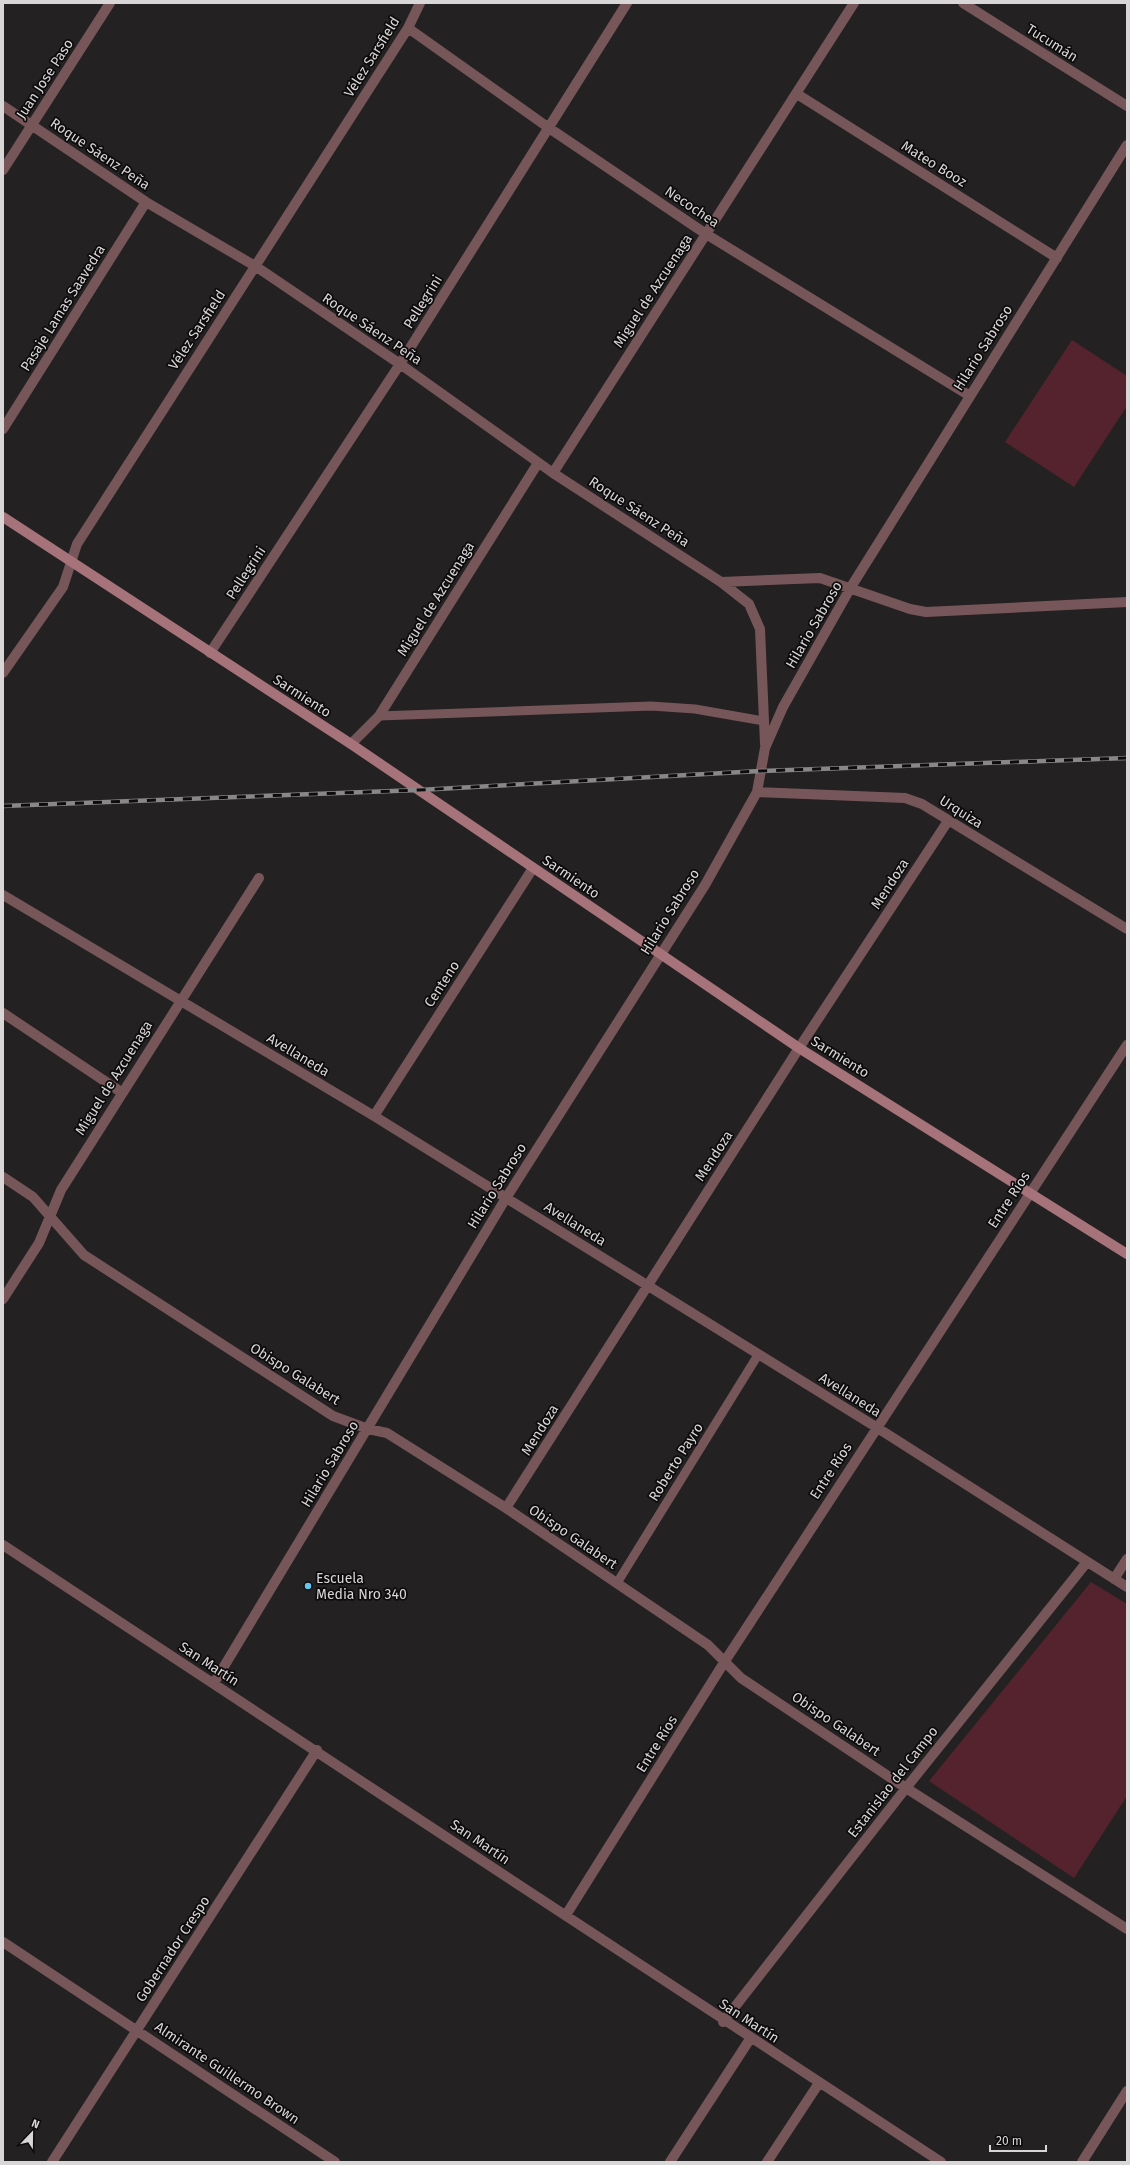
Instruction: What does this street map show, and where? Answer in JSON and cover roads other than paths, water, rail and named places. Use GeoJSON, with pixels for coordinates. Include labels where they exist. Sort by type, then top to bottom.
{"type":"FeatureCollection","features":[{"type":"Feature","properties":{"kind":"street","name":"Juan Jose Paso"},"geometry":{"type":"LineString","coordinates":[[3,170],[110,3]]}},
{"type":"Feature","properties":{"kind":"street","name":"Vélez Sarsfield"},"geometry":{"type":"LineString","coordinates":[[3,673],[63,587],[77,544],[408,28],[420,3]]}},
{"type":"Feature","properties":{"kind":"street","name":"Pellegrini"},"geometry":{"type":"LineString","coordinates":[[210,653],[400,364],[627,3]]}},
{"type":"Feature","properties":{"kind":"street","name":"Miguel de Azcuenaga"},"geometry":{"type":"LineString","coordinates":[[553,473],[854,3]]}},
{"type":"Feature","properties":{"kind":"street","name":"Tucumán"},"geometry":{"type":"LineString","coordinates":[[963,3],[1127,106]]}},
{"type":"Feature","properties":{"kind":"street","name":"Necochea"},"geometry":{"type":"LineString","coordinates":[[408,28],[549,128],[706,234],[970,396]]}},
{"type":"Feature","properties":{"kind":"street","name":"Mateo Booz"},"geometry":{"type":"LineString","coordinates":[[797,94],[1056,258]]}},
{"type":"Feature","properties":{"kind":"street","name":"Roque Sáenz Peña"},"geometry":{"type":"LineString","coordinates":[[3,106],[146,202],[255,266],[400,364],[538,463],[722,582],[749,604],[757,618],[760,629],[765,748]]}},
{"type":"Feature","properties":{"kind":"street","name":"Hilario Sabroso"},"geometry":{"type":"LineString","coordinates":[[214,1683],[506,1198],[705,885],[756,792],[765,748],[783,707],[851,587],[1127,145]]}},
{"type":"Feature","properties":{"kind":"street","name":"Pasaje Lamas Saavedra"},"geometry":{"type":"LineString","coordinates":[[3,429],[146,202]]}},
{"type":"Feature","properties":{"kind":"street","name":"Miguel de Azcuenaga"},"geometry":{"type":"LineString","coordinates":[[351,744],[379,716],[538,463]]}},
{"type":"Feature","properties":{"kind":"street","name":"Sarmiento"},"geometry":{"type":"LineString","coordinates":[[3,517],[351,744],[799,1048],[1127,1254]]}},
{"type":"Feature","properties":{"kind":"street"},"geometry":{"type":"LineString","coordinates":[[722,582],[820,578],[851,587],[910,609],[926,612],[1127,602]]}},
{"type":"Feature","properties":{"kind":"street","name":"Urquiza"},"geometry":{"type":"LineString","coordinates":[[756,792],[905,798],[922,804],[948,822],[1127,930]]}},
{"type":"Feature","properties":{"kind":"street","name":"Mendoza"},"geometry":{"type":"LineString","coordinates":[[506,1508],[799,1048],[948,822]]}},
{"type":"Feature","properties":{"kind":"street","name":"Centeno"},"geometry":{"type":"LineString","coordinates":[[374,1116],[533,868]]}},
{"type":"Feature","properties":{"kind":"street","name":"Miguel de Azcuenaga"},"geometry":{"type":"LineString","coordinates":[[3,1299],[39,1243],[61,1190],[121,1092],[259,878]]}},
{"type":"Feature","properties":{"kind":"street","name":"Avellaneda"},"geometry":{"type":"LineString","coordinates":[[3,895],[374,1116],[876,1427],[1127,1587]]}},
{"type":"Feature","properties":{"kind":"street"},"geometry":{"type":"LineString","coordinates":[[3,1013],[121,1092]]}},
{"type":"Feature","properties":{"kind":"street","name":"Entre Ríos"},"geometry":{"type":"LineString","coordinates":[[566,1915],[725,1661],[876,1427],[1127,1045]]}},
{"type":"Feature","properties":{"kind":"street","name":"Obispo Galabert"},"geometry":{"type":"LineString","coordinates":[[3,1177],[33,1196],[50,1218],[84,1255],[333,1416],[368,1429],[387,1433],[506,1508],[708,1645],[741,1678],[906,1788],[1127,1929]]}},
{"type":"Feature","properties":{"kind":"street","name":"San Martín"},"geometry":{"type":"LineString","coordinates":[[3,1545],[317,1750],[566,1915],[723,2022],[941,2162]]}},
{"type":"Feature","properties":{"kind":"street"},"geometry":{"type":"LineString","coordinates":[[1114,1579],[1127,1559]]}},
{"type":"Feature","properties":{"kind":"street","name":"Estanislao del Campo"},"geometry":{"type":"LineString","coordinates":[[723,2022],[906,1788],[1087,1562]]}},
{"type":"Feature","properties":{"kind":"street","name":"Gobernador Crespo"},"geometry":{"type":"LineString","coordinates":[[52,2162],[138,2031],[317,1750]]}},
{"type":"Feature","properties":{"kind":"street","name":"Almirante Guillermo Brown"},"geometry":{"type":"LineString","coordinates":[[3,1942],[335,2162]]}},
{"type":"Feature","properties":{"kind":"street"},"geometry":{"type":"LineString","coordinates":[[670,2162],[750,2039]]}},
{"type":"Feature","properties":{"kind":"street"},"geometry":{"type":"LineString","coordinates":[[767,2162],[819,2083]]}},
{"type":"Feature","properties":{"kind":"street"},"geometry":{"type":"LineString","coordinates":[[1082,2162],[1127,2091]]}},
{"type":"Feature","properties":{"kind":"lane"},"geometry":{"type":"LineString","coordinates":[[379,716],[651,706],[696,709],[764,721]]}},
{"type":"Feature","properties":{"kind":"lane","name":"Roberto Payro"},"geometry":{"type":"LineString","coordinates":[[617,1583],[758,1355]]}},
{"type":"Feature","properties":{"kind":"railway"},"geometry":{"type":"LineString","coordinates":[[3,806],[419,790],[760,771],[1127,758]]}},
{"type":"Feature","properties":{"kind":"place","name":"Escuela Media Nro 340"},"geometry":{"type":"Point","coordinates":[308,1586]}}]}
